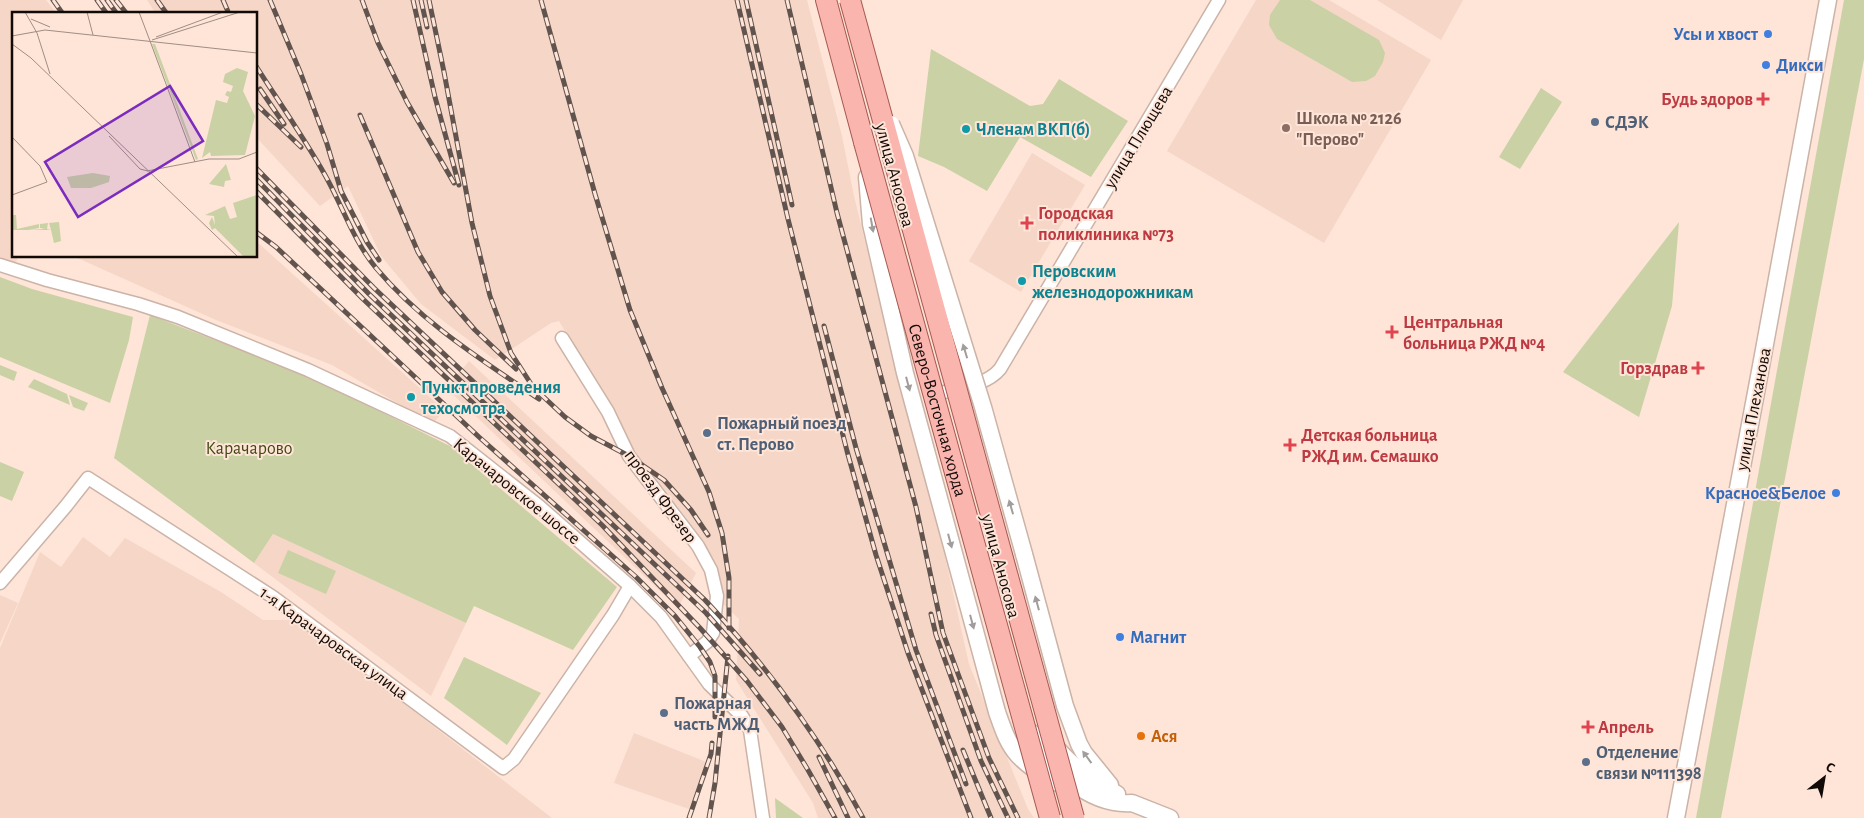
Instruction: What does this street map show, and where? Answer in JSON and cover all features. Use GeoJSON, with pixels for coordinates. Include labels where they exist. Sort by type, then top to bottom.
{"type":"FeatureCollection","features":[{"type":"Feature","properties":{"kind":"main road","name":"Северо-Восточная хорда"},"geometry":{"type":"LineString","coordinates":[[826,0],[1050,818]]}},
{"type":"Feature","properties":{"kind":"main road","name":"Северо-Восточная хорда"},"geometry":{"type":"LineString","coordinates":[[849,0],[1074,818]]}},
{"type":"Feature","properties":{"kind":"street","name":"улица Аносова"},"geometry":{"type":"LineString","coordinates":[[830,0],[1031,732],[1040,749],[1057,768],[1072,782],[1086,791]]}},
{"type":"Feature","properties":{"kind":"street","name":"улица Аносова"},"geometry":{"type":"LineString","coordinates":[[849,0],[1044,728],[1050,740],[1078,770],[1125,799]]}},
{"type":"Feature","properties":{"kind":"street","name":"улица Плющева"},"geometry":{"type":"LineString","coordinates":[[937,394],[984,381],[995,375],[1000,369],[1219,0]]}},
{"type":"Feature","properties":{"kind":"street","name":"улица Плеханова"},"geometry":{"type":"LineString","coordinates":[[1676,818],[1760,376],[1828,0]]}},
{"type":"Feature","properties":{"kind":"street"},"geometry":{"type":"LineString","coordinates":[[871,77],[905,156],[983,407],[1065,706],[1079,744],[1088,758],[1125,799],[1170,818]]}},
{"type":"Feature","properties":{"kind":"street"},"geometry":{"type":"LineString","coordinates":[[864,142],[871,224],[905,373],[997,712],[1010,744],[1018,755],[1048,777],[1064,786],[1086,791],[1108,800],[1126,803],[1125,799]]}},
{"type":"Feature","properties":{"kind":"street","name":"Карачаровское шоссе"},"geometry":{"type":"LineString","coordinates":[[0,265],[178,317],[308,370],[450,436],[539,506],[630,586],[661,617],[710,684],[742,716],[750,730],[763,818]]}},
{"type":"Feature","properties":{"kind":"street","name":"проезд Фрезер"},"geometry":{"type":"LineString","coordinates":[[562,338],[608,412],[630,456],[698,546],[711,570],[717,596],[713,632],[707,642],[689,656]]}},
{"type":"Feature","properties":{"kind":"street","name":"1-я Карачаровская улица"},"geometry":{"type":"LineString","coordinates":[[0,582],[88,478],[273,597],[503,768],[514,759],[613,615],[630,586]]}},
{"type":"Feature","properties":{"kind":"shaded area"},"geometry":{"type":"Polygon","coordinates":[[[0,0],[46,0],[55,12],[12,12],[12,258],[18,258],[15,264],[0,260],[0,0]]]}},
{"type":"Feature","properties":{"kind":"shaded area"},"geometry":{"type":"Polygon","coordinates":[[[147,0],[807,0],[842,136],[854,196],[885,324],[931,494],[969,664],[1028,809],[1034,818],[818,818],[813,803],[736,680],[739,619],[719,600],[704,545],[684,515],[635,455],[609,406],[559,321],[551,323],[495,360],[421,304],[381,256],[348,186],[320,206],[258,139],[258,12],[155,12],[147,0]]]}},
{"type":"Feature","properties":{"kind":"shaded area","name":"Школа № 2126 \"Перово\""},"geometry":{"type":"Polygon","coordinates":[[[1256,0],[1329,0],[1431,60],[1324,243],[1167,151],[1256,0]]]}},
{"type":"Feature","properties":{"kind":"shaded area"},"geometry":{"type":"Polygon","coordinates":[[[1377,0],[1463,0],[1441,40],[1377,0]]]}},
{"type":"Feature","properties":{"kind":"shaded area","name":"Городская поликлиника №73"},"geometry":{"type":"Polygon","coordinates":[[[1032,153],[1085,185],[1021,292],[969,261],[1032,153]]]}},
{"type":"Feature","properties":{"kind":"shaded area"},"geometry":{"type":"Polygon","coordinates":[[[258,243],[444,410],[433,424],[332,365],[216,320],[77,258],[258,258],[258,243]]]}},
{"type":"Feature","properties":{"kind":"shaded area"},"geometry":{"type":"Polygon","coordinates":[[[469,361],[696,573],[678,608],[446,388],[469,361]]]}},
{"type":"Feature","properties":{"kind":"shaded area"},"geometry":{"type":"Polygon","coordinates":[[[273,534],[466,623],[431,696],[254,563],[273,534]]]}},
{"type":"Feature","properties":{"kind":"shaded area"},"geometry":{"type":"Polygon","coordinates":[[[83,537],[110,557],[125,538],[221,592],[263,620],[296,620],[552,818],[0,818],[0,648],[40,552],[61,567],[83,537]]]}},
{"type":"Feature","properties":{"kind":"shaded area"},"geometry":{"type":"Polygon","coordinates":[[[0,595],[18,603],[0,643],[0,595]]]}},
{"type":"Feature","properties":{"kind":"shaded area"},"geometry":{"type":"Polygon","coordinates":[[[634,733],[706,762],[689,809],[614,783],[634,733]]]}},
{"type":"Feature","properties":{"kind":"green space"},"geometry":{"type":"Polygon","coordinates":[[[1280,0],[1310,0],[1379,40],[1385,53],[1383,62],[1375,76],[1366,81],[1352,82],[1277,39],[1269,25],[1270,15],[1280,0]]]}},
{"type":"Feature","properties":{"kind":"green space"},"geometry":{"type":"Polygon","coordinates":[[[1844,0],[1864,0],[1864,59],[1721,818],[1696,818],[1844,0]]]}},
{"type":"Feature","properties":{"kind":"green space"},"geometry":{"type":"Polygon","coordinates":[[[931,49],[1030,106],[1043,104],[1059,79],[1128,121],[1091,177],[1020,137],[987,191],[944,167],[918,156],[931,49]]]}},
{"type":"Feature","properties":{"kind":"green space"},"geometry":{"type":"Polygon","coordinates":[[[1541,88],[1562,102],[1520,169],[1499,157],[1541,88]]]}},
{"type":"Feature","properties":{"kind":"green space"},"geometry":{"type":"Polygon","coordinates":[[[1679,222],[1672,306],[1639,417],[1563,372],[1679,222]]]}},
{"type":"Feature","properties":{"kind":"green space"},"geometry":{"type":"Polygon","coordinates":[[[0,277],[32,289],[133,317],[129,340],[110,403],[0,357],[0,277]]]}},
{"type":"Feature","properties":{"kind":"green space","name":"Карачарово"},"geometry":{"type":"Polygon","coordinates":[[[150,315],[313,378],[450,446],[617,587],[573,650],[474,606],[466,623],[273,534],[254,563],[114,458],[150,315]]]}},
{"type":"Feature","properties":{"kind":"green space"},"geometry":{"type":"Polygon","coordinates":[[[0,365],[17,372],[14,381],[0,375],[0,365]]]}},
{"type":"Feature","properties":{"kind":"green space"},"geometry":{"type":"Polygon","coordinates":[[[34,379],[67,394],[70,405],[28,387],[34,379]]]}},
{"type":"Feature","properties":{"kind":"green space"},"geometry":{"type":"Polygon","coordinates":[[[69,395],[88,403],[84,411],[73,407],[69,395]]]}},
{"type":"Feature","properties":{"kind":"green space"},"geometry":{"type":"Polygon","coordinates":[[[0,462],[24,472],[12,501],[0,496],[0,462]]]}},
{"type":"Feature","properties":{"kind":"green space"},"geometry":{"type":"Polygon","coordinates":[[[288,550],[336,571],[326,594],[278,573],[288,550]]]}},
{"type":"Feature","properties":{"kind":"green space"},"geometry":{"type":"Polygon","coordinates":[[[464,657],[541,693],[507,745],[444,698],[464,657]]]}},
{"type":"Feature","properties":{"kind":"green space"},"geometry":{"type":"Polygon","coordinates":[[[775,798],[803,818],[776,818],[775,798]]]}},
{"type":"Feature","properties":{"kind":"railway"},"geometry":{"type":"LineString","coordinates":[[53,0],[62,12]]}},
{"type":"Feature","properties":{"kind":"railway"},"geometry":{"type":"LineString","coordinates":[[97,0],[106,12]]}},
{"type":"Feature","properties":{"kind":"railway"},"geometry":{"type":"LineString","coordinates":[[107,0],[116,12]]}},
{"type":"Feature","properties":{"kind":"railway"},"geometry":{"type":"LineString","coordinates":[[116,0],[125,12]]}},
{"type":"Feature","properties":{"kind":"railway"},"geometry":{"type":"LineString","coordinates":[[157,0],[166,12]]}},
{"type":"Feature","properties":{"kind":"railway"},"geometry":{"type":"LineString","coordinates":[[223,0],[228,12]]}},
{"type":"Feature","properties":{"kind":"railway"},"geometry":{"type":"LineString","coordinates":[[270,0],[301,74],[327,144],[341,191],[367,242],[379,260]]}},
{"type":"Feature","properties":{"kind":"railway"},"geometry":{"type":"LineString","coordinates":[[362,0],[378,43],[407,102],[454,183]]}},
{"type":"Feature","properties":{"kind":"railway"},"geometry":{"type":"LineString","coordinates":[[413,0],[435,97],[459,185]]}},
{"type":"Feature","properties":{"kind":"railway"},"geometry":{"type":"LineString","coordinates":[[421,0],[427,27]]}},
{"type":"Feature","properties":{"kind":"railway"},"geometry":{"type":"LineString","coordinates":[[429,0],[472,223],[490,296],[511,353],[533,387],[565,417],[591,436],[629,456],[664,480],[691,510],[708,535]]}},
{"type":"Feature","properties":{"kind":"railway"},"geometry":{"type":"LineString","coordinates":[[541,0],[595,194],[630,310],[662,388],[709,492],[722,533],[729,578],[729,628]]}},
{"type":"Feature","properties":{"kind":"railway"},"geometry":{"type":"LineString","coordinates":[[737,0],[788,219],[847,451],[876,555],[908,653],[971,818]]}},
{"type":"Feature","properties":{"kind":"railway"},"geometry":{"type":"LineString","coordinates":[[746,0],[792,205]]}},
{"type":"Feature","properties":{"kind":"railway"},"geometry":{"type":"LineString","coordinates":[[787,0],[837,213],[916,507],[943,633],[989,758],[1018,818]]}},
{"type":"Feature","properties":{"kind":"railway"},"geometry":{"type":"LineString","coordinates":[[258,69],[317,161],[361,246],[376,268],[412,306],[432,323],[474,355],[539,399]]}},
{"type":"Feature","properties":{"kind":"railway"},"geometry":{"type":"LineString","coordinates":[[260,89],[284,124]]}},
{"type":"Feature","properties":{"kind":"railway"},"geometry":{"type":"LineString","coordinates":[[258,106],[301,147]]}},
{"type":"Feature","properties":{"kind":"railway"},"geometry":{"type":"LineString","coordinates":[[360,115],[418,252],[442,292],[475,330],[516,369]]}},
{"type":"Feature","properties":{"kind":"railway"},"geometry":{"type":"LineString","coordinates":[[258,170],[374,288],[705,600],[750,651],[791,704],[829,759],[863,818]]}},
{"type":"Feature","properties":{"kind":"railway"},"geometry":{"type":"LineString","coordinates":[[258,181],[369,294],[706,613],[760,674]]}},
{"type":"Feature","properties":{"kind":"railway"},"geometry":{"type":"LineString","coordinates":[[258,193],[363,299],[602,525],[700,628],[747,681],[782,727],[835,818]]}},
{"type":"Feature","properties":{"kind":"railway"},"geometry":{"type":"LineString","coordinates":[[258,234],[276,247],[479,437],[636,577],[675,616],[710,662],[715,676],[715,717]]}},
{"type":"Feature","properties":{"kind":"railway"},"geometry":{"type":"LineString","coordinates":[[824,326],[856,448],[916,650],[966,784]]}},
{"type":"Feature","properties":{"kind":"railway"},"geometry":{"type":"LineString","coordinates":[[931,614],[936,635],[981,761],[1008,818]]}},
{"type":"Feature","properties":{"kind":"railway"},"geometry":{"type":"LineString","coordinates":[[709,818],[715,783],[728,656]]}},
{"type":"Feature","properties":{"kind":"railway"},"geometry":{"type":"LineString","coordinates":[[689,818],[711,754],[712,743]]}},
{"type":"Feature","properties":{"kind":"railway"},"geometry":{"type":"LineString","coordinates":[[963,750],[991,818]]}},
{"type":"Feature","properties":{"kind":"railway"},"geometry":{"type":"LineString","coordinates":[[819,757],[848,818]]}},
{"type":"Feature","properties":{"kind":"place","name":"Усы и хвост"},"geometry":{"type":"Point","coordinates":[1768,34]}},
{"type":"Feature","properties":{"kind":"place","name":"Дикси"},"geometry":{"type":"Point","coordinates":[1766,65]}},
{"type":"Feature","properties":{"kind":"place","name":"Будь здоров"},"geometry":{"type":"Point","coordinates":[1763,99]}},
{"type":"Feature","properties":{"kind":"place","name":"СДЭК"},"geometry":{"type":"Point","coordinates":[1595,122]}},
{"type":"Feature","properties":{"kind":"place","name":"Школа № 2126 \"Перово\""},"geometry":{"type":"Point","coordinates":[1286,128]}},
{"type":"Feature","properties":{"kind":"place","name":"Членам ВКП(б)"},"geometry":{"type":"Point","coordinates":[966,129]}},
{"type":"Feature","properties":{"kind":"place","name":"Городская поликлиника №73"},"geometry":{"type":"Point","coordinates":[1027,223]}},
{"type":"Feature","properties":{"kind":"place","name":"Перовским железнодорожникам"},"geometry":{"type":"Point","coordinates":[1022,281]}},
{"type":"Feature","properties":{"kind":"place","name":"Центральная больница РЖД №4"},"geometry":{"type":"Point","coordinates":[1392,332]}},
{"type":"Feature","properties":{"kind":"place","name":"Горздрав"},"geometry":{"type":"Point","coordinates":[1698,368]}},
{"type":"Feature","properties":{"kind":"place","name":"Пункт проведения техосмотра"},"geometry":{"type":"Point","coordinates":[411,397]}},
{"type":"Feature","properties":{"kind":"place","name":"Пожарный поезд ст. Перово"},"geometry":{"type":"Point","coordinates":[707,433]}},
{"type":"Feature","properties":{"kind":"place","name":"Детская больница РЖД им. Семашко"},"geometry":{"type":"Point","coordinates":[1290,445]}},
{"type":"Feature","properties":{"kind":"place","name":"Красное&Белое"},"geometry":{"type":"Point","coordinates":[1836,493]}},
{"type":"Feature","properties":{"kind":"place","name":"Магнит"},"geometry":{"type":"Point","coordinates":[1120,637]}},
{"type":"Feature","properties":{"kind":"place","name":"Пожарная часть МЖД"},"geometry":{"type":"Point","coordinates":[664,713]}},
{"type":"Feature","properties":{"kind":"place","name":"Апрель"},"geometry":{"type":"Point","coordinates":[1588,727]}},
{"type":"Feature","properties":{"kind":"place","name":"Ася"},"geometry":{"type":"Point","coordinates":[1141,736]}},
{"type":"Feature","properties":{"kind":"place","name":"Отделение связи №111398"},"geometry":{"type":"Point","coordinates":[1586,762]}}]}
